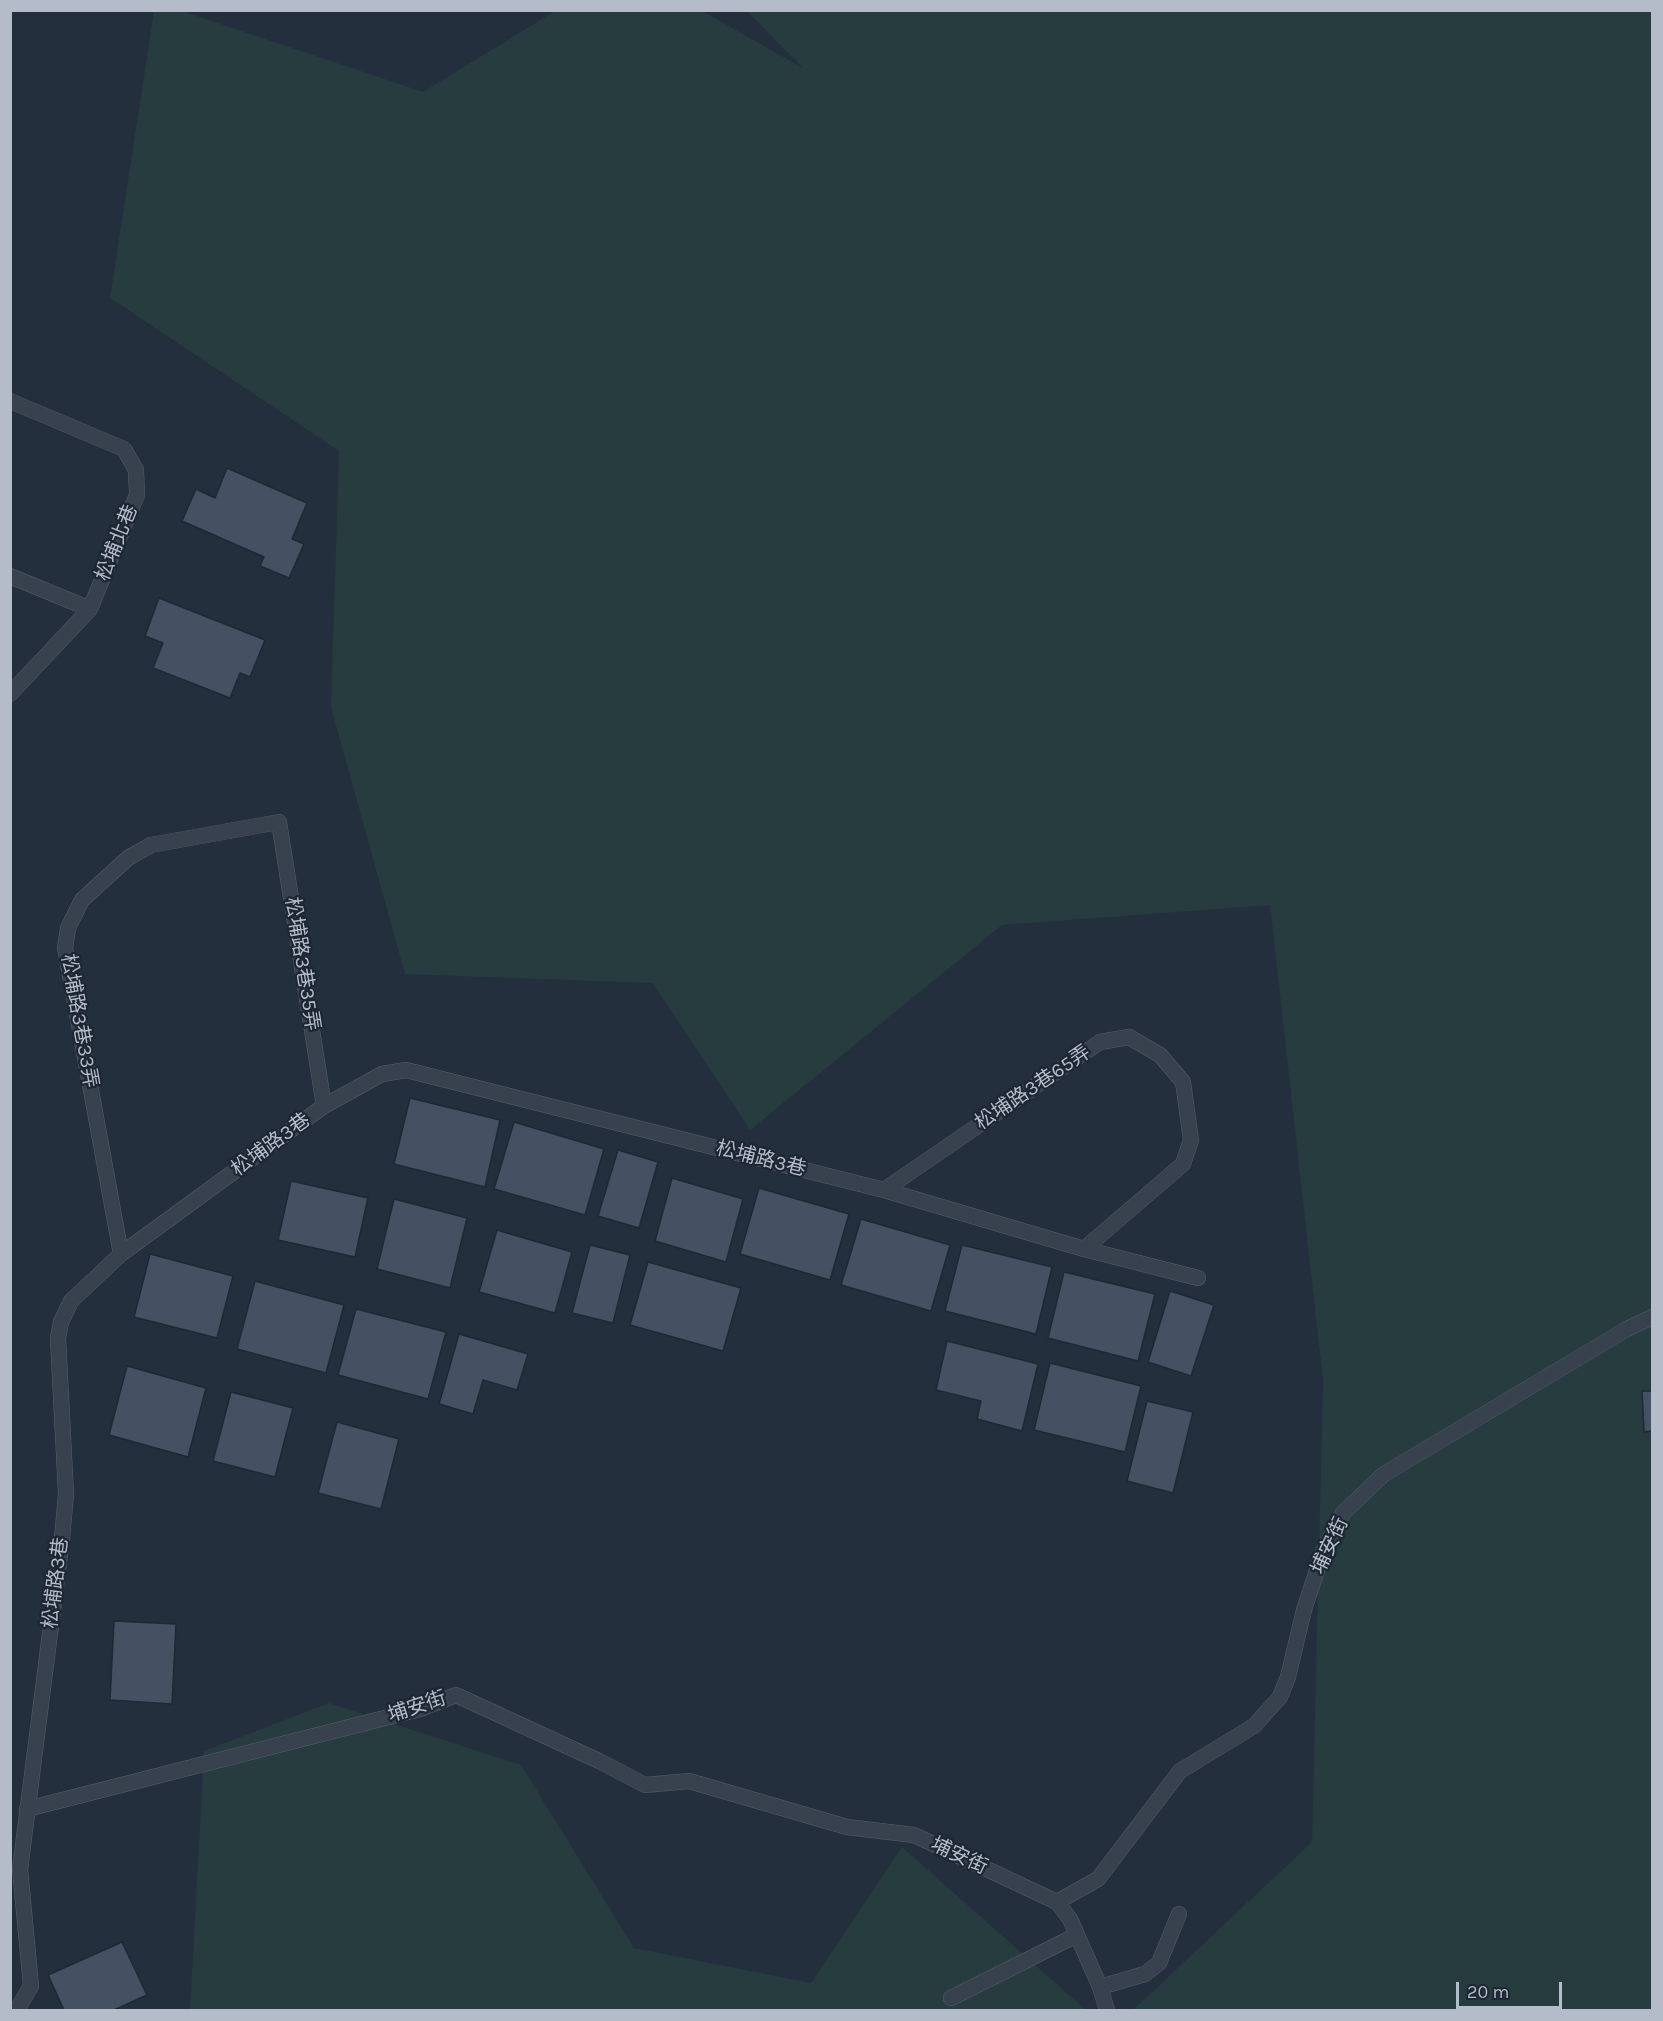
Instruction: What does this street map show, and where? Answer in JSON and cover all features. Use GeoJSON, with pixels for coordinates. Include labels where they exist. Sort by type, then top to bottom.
{"type":"FeatureCollection","features":[{"type":"Feature","properties":{"kind":"lane","name":"松埔北巷"},"geometry":{"type":"LineString","coordinates":[[10,401],[124,449],[136,470],[137,495],[90,609],[10,694]]}},
{"type":"Feature","properties":{"kind":"lane"},"geometry":{"type":"LineString","coordinates":[[10,576],[90,609]]}},
{"type":"Feature","properties":{"kind":"lane","name":"松埔路3巷35弄"},"geometry":{"type":"LineString","coordinates":[[279,822],[324,1106]]}},
{"type":"Feature","properties":{"kind":"lane","name":"松埔路3巷33弄"},"geometry":{"type":"LineString","coordinates":[[121,1254],[65,948],[68,928],[82,900],[128,858],[151,845],[279,822]]}},
{"type":"Feature","properties":{"kind":"lane","name":"松埔路3巷65弄"},"geometry":{"type":"LineString","coordinates":[[884,1190],[1100,1042],[1129,1037],[1160,1055],[1183,1082],[1191,1140],[1182,1164],[1084,1249]]}},
{"type":"Feature","properties":{"kind":"lane","name":"松埔路3巷"},"geometry":{"type":"LineString","coordinates":[[16,2010],[31,1986],[20,1869],[66,1494],[58,1338],[61,1322],[71,1301],[121,1254],[324,1106],[381,1074],[406,1070],[884,1190],[1084,1249],[1198,1278]]}},
{"type":"Feature","properties":{"kind":"lane","name":"埔安街"},"geometry":{"type":"LineString","coordinates":[[27,1809],[420,1709],[456,1695],[599,1761],[645,1785],[689,1781],[847,1827],[914,1835],[1057,1902],[1098,1879],[1180,1771],[1254,1726],[1280,1697],[1288,1677],[1304,1610],[1323,1552],[1343,1513],[1384,1474],[1627,1329],[1653,1317]]}},
{"type":"Feature","properties":{"kind":"lane"},"geometry":{"type":"LineString","coordinates":[[1057,1902],[1070,1919],[1100,1987],[1107,2010]]}},
{"type":"Feature","properties":{"kind":"lane"},"geometry":{"type":"LineString","coordinates":[[1100,1987],[1145,1974],[1159,1963],[1179,1914]]}},
{"type":"Feature","properties":{"kind":"lane"},"geometry":{"type":"LineString","coordinates":[[951,1998],[1077,1935]]}},
{"type":"Feature","properties":{"kind":"green space"},"geometry":{"type":"Polygon","coordinates":[[[154,11],[182,11],[423,92],[555,11],[702,11],[803,68],[747,11],[1652,11],[1652,2010],[1133,2010],[1312,1842],[1323,1381],[1270,905],[1002,925],[750,1130],[653,983],[405,974],[331,707],[339,451],[110,298],[154,11]]]}},
{"type":"Feature","properties":{"kind":"green space"},"geometry":{"type":"Polygon","coordinates":[[[329,1703],[521,1765],[634,1948],[811,1983],[902,1847],[1086,2010],[190,2010],[204,1751],[329,1703]]]}},
{"type":"Feature","properties":{"kind":"building"},"geometry":{"type":"Polygon","coordinates":[[[227,468],[307,503],[292,539],[304,544],[289,578],[260,566],[264,557],[182,521],[196,489],[215,498],[227,468]]]}},
{"type":"Feature","properties":{"kind":"building"},"geometry":{"type":"Polygon","coordinates":[[[159,598],[265,640],[250,677],[240,673],[230,698],[153,668],[163,643],[145,636],[159,598]]]}},
{"type":"Feature","properties":{"kind":"building"},"geometry":{"type":"Polygon","coordinates":[[[410,1098],[500,1120],[485,1187],[394,1164],[410,1098]]]}},
{"type":"Feature","properties":{"kind":"building"},"geometry":{"type":"Polygon","coordinates":[[[514,1122],[604,1149],[585,1215],[494,1189],[514,1122]]]}},
{"type":"Feature","properties":{"kind":"building"},"geometry":{"type":"Polygon","coordinates":[[[618,1150],[658,1162],[639,1228],[598,1216],[618,1150]]]}},
{"type":"Feature","properties":{"kind":"building"},"geometry":{"type":"Polygon","coordinates":[[[672,1178],[743,1199],[726,1262],[655,1241],[672,1178]]]}},
{"type":"Feature","properties":{"kind":"building"},"geometry":{"type":"Polygon","coordinates":[[[291,1181],[368,1198],[355,1257],[278,1240],[291,1181]]]}},
{"type":"Feature","properties":{"kind":"building"},"geometry":{"type":"Polygon","coordinates":[[[759,1188],[849,1214],[830,1280],[740,1254],[759,1188]]]}},
{"type":"Feature","properties":{"kind":"building"},"geometry":{"type":"Polygon","coordinates":[[[394,1199],[467,1218],[450,1288],[377,1269],[394,1199]]]}},
{"type":"Feature","properties":{"kind":"building"},"geometry":{"type":"Polygon","coordinates":[[[861,1219],[950,1245],[931,1311],[841,1285],[861,1219]]]}},
{"type":"Feature","properties":{"kind":"building"},"geometry":{"type":"Polygon","coordinates":[[[497,1230],[572,1252],[555,1313],[479,1292],[497,1230]]]}},
{"type":"Feature","properties":{"kind":"building"},"geometry":{"type":"Polygon","coordinates":[[[590,1245],[630,1255],[613,1323],[572,1313],[590,1245]]]}},
{"type":"Feature","properties":{"kind":"building"},"geometry":{"type":"Polygon","coordinates":[[[962,1245],[1052,1267],[1036,1334],[945,1311],[962,1245]]]}},
{"type":"Feature","properties":{"kind":"building"},"geometry":{"type":"Polygon","coordinates":[[[150,1254],[233,1276],[217,1338],[134,1317],[150,1254]]]}},
{"type":"Feature","properties":{"kind":"building"},"geometry":{"type":"Polygon","coordinates":[[[648,1262],[741,1288],[723,1351],[630,1325],[648,1262]]]}},
{"type":"Feature","properties":{"kind":"building"},"geometry":{"type":"Polygon","coordinates":[[[1064,1272],[1155,1294],[1138,1361],[1048,1338],[1064,1272]]]}},
{"type":"Feature","properties":{"kind":"building"},"geometry":{"type":"Polygon","coordinates":[[[255,1281],[344,1305],[326,1373],[237,1349],[255,1281]]]}},
{"type":"Feature","properties":{"kind":"building"},"geometry":{"type":"Polygon","coordinates":[[[1170,1291],[1214,1305],[1191,1376],[1148,1362],[1170,1291]]]}},
{"type":"Feature","properties":{"kind":"building"},"geometry":{"type":"Polygon","coordinates":[[[356,1309],[446,1332],[428,1399],[338,1375],[356,1309]]]}},
{"type":"Feature","properties":{"kind":"building"},"geometry":{"type":"Polygon","coordinates":[[[459,1334],[528,1354],[517,1390],[483,1380],[473,1414],[439,1404],[459,1334]]]}},
{"type":"Feature","properties":{"kind":"building"},"geometry":{"type":"Polygon","coordinates":[[[947,1341],[1038,1364],[1022,1431],[977,1419],[981,1401],[936,1390],[947,1341]]]}},
{"type":"Feature","properties":{"kind":"building"},"geometry":{"type":"Polygon","coordinates":[[[1050,1363],[1141,1386],[1125,1452],[1034,1430],[1050,1363]]]}},
{"type":"Feature","properties":{"kind":"building"},"geometry":{"type":"Polygon","coordinates":[[[127,1366],[206,1388],[188,1457],[109,1435],[127,1366]]]}},
{"type":"Feature","properties":{"kind":"building"},"geometry":{"type":"Polygon","coordinates":[[[1642,1391],[1652,1391],[1652,1431],[1644,1432],[1642,1391]]]}},
{"type":"Feature","properties":{"kind":"building"},"geometry":{"type":"Polygon","coordinates":[[[231,1392],[293,1408],[275,1477],[213,1461],[231,1392]]]}},
{"type":"Feature","properties":{"kind":"building"},"geometry":{"type":"Polygon","coordinates":[[[1147,1401],[1193,1412],[1173,1493],[1127,1481],[1147,1401]]]}},
{"type":"Feature","properties":{"kind":"building"},"geometry":{"type":"Polygon","coordinates":[[[337,1422],[399,1439],[381,1509],[318,1493],[337,1422]]]}},
{"type":"Feature","properties":{"kind":"building"},"geometry":{"type":"Polygon","coordinates":[[[114,1621],[176,1624],[172,1704],[110,1700],[114,1621]]]}},
{"type":"Feature","properties":{"kind":"building"},"geometry":{"type":"Polygon","coordinates":[[[122,1942],[147,1995],[114,2010],[64,2010],[48,1975],[122,1942]]]}}]}
